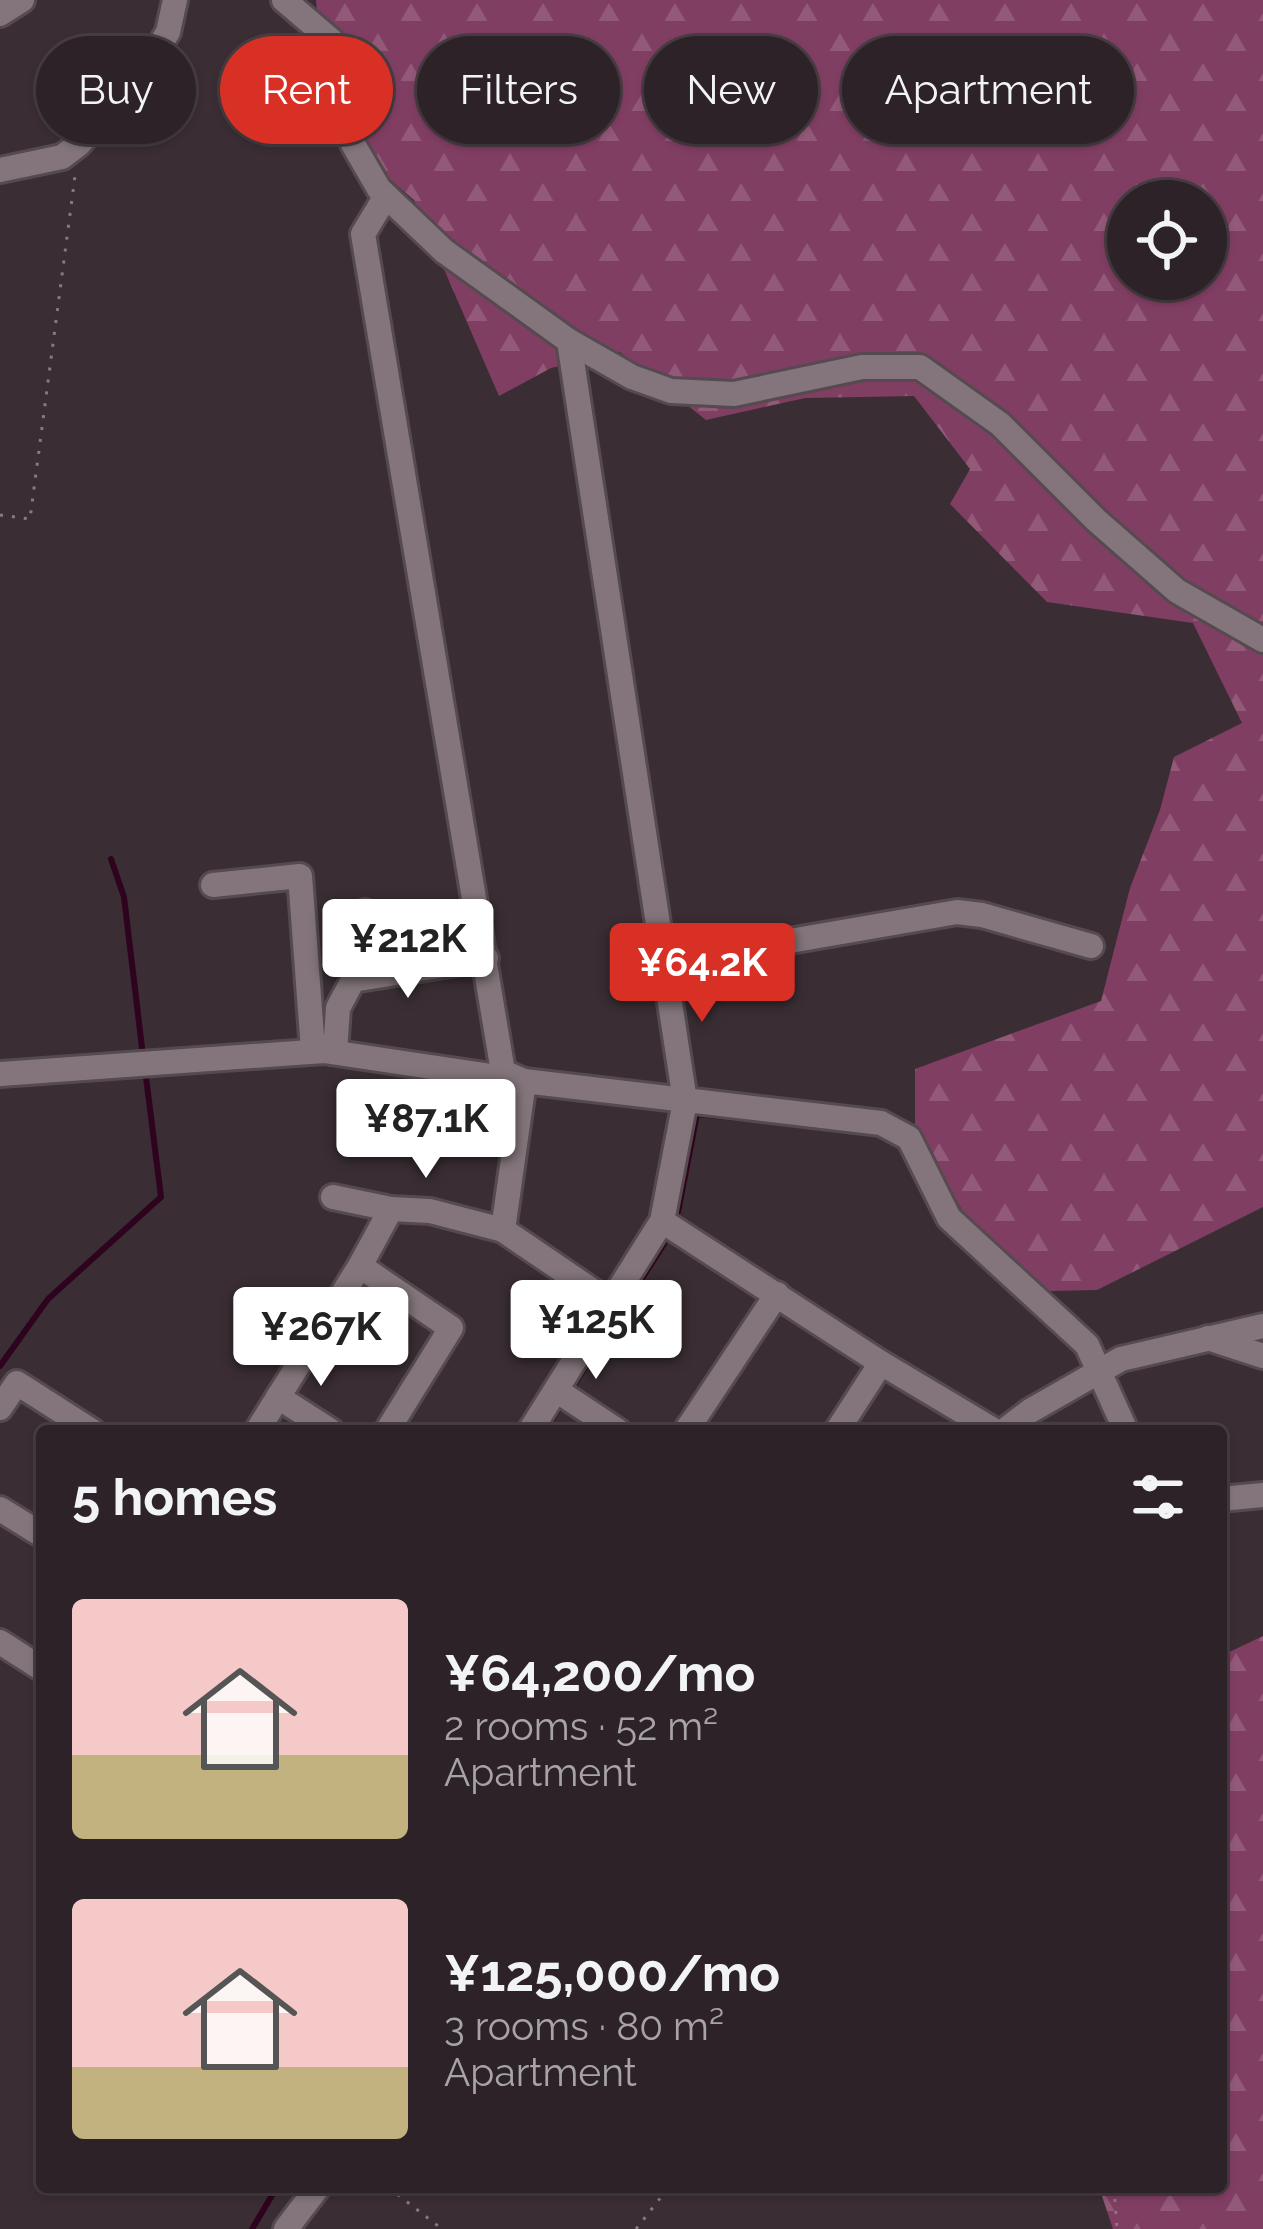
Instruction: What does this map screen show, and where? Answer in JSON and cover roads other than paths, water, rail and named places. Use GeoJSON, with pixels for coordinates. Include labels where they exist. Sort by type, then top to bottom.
{"type":"FeatureCollection","features":[{"type":"Feature","properties":{"kind":"street"},"geometry":{"type":"LineString","coordinates":[[0,14],[22,0]]}},
{"type":"Feature","properties":{"kind":"street"},"geometry":{"type":"LineString","coordinates":[[0,170],[62,157],[79,144],[141,76],[169,32],[175,0]]}},
{"type":"Feature","properties":{"kind":"street"},"geometry":{"type":"LineString","coordinates":[[284,0],[332,40],[343,63],[353,144],[386,196],[444,251],[568,341],[632,377],[670,391],[734,394],[862,367],[920,367],[1000,424],[1096,520],[1178,591],[1263,640]]}},
{"type":"Feature","properties":{"kind":"street"},"geometry":{"type":"LineString","coordinates":[[386,196],[363,234],[503,1072],[524,1081]]}},
{"type":"Feature","properties":{"kind":"street"},"geometry":{"type":"LineString","coordinates":[[534,1425],[662,1221],[685,1101],[568,341]]}},
{"type":"Feature","properties":{"kind":"street"},"geometry":{"type":"LineString","coordinates":[[213,885],[300,876],[324,1051]]}},
{"type":"Feature","properties":{"kind":"street"},"geometry":{"type":"LineString","coordinates":[[324,1051],[353,980],[365,912]]}},
{"type":"Feature","properties":{"kind":"street"},"geometry":{"type":"LineString","coordinates":[[663,963],[957,912],[1091,946]]}},
{"type":"Feature","properties":{"kind":"street"},"geometry":{"type":"LineString","coordinates":[[353,980],[486,958]]}},
{"type":"Feature","properties":{"kind":"street"},"geometry":{"type":"LineString","coordinates":[[0,1074],[324,1051],[524,1081],[881,1123],[909,1138],[949,1218],[1087,1345],[1123,1425]]}},
{"type":"Feature","properties":{"kind":"street"},"geometry":{"type":"LineString","coordinates":[[503,1230],[524,1081]]}},
{"type":"Feature","properties":{"kind":"street"},"geometry":{"type":"LineString","coordinates":[[333,1197],[430,1211],[503,1230],[609,1302]]}},
{"type":"Feature","properties":{"kind":"street"},"geometry":{"type":"LineString","coordinates":[[261,1425],[391,1209]]}},
{"type":"Feature","properties":{"kind":"street"},"geometry":{"type":"LineString","coordinates":[[662,1221],[984,1425]]}},
{"type":"Feature","properties":{"kind":"street"},"geometry":{"type":"LineString","coordinates":[[360,1266],[451,1328],[391,1425]]}},
{"type":"Feature","properties":{"kind":"street"},"geometry":{"type":"LineString","coordinates":[[690,1425],[777,1294]]}},
{"type":"Feature","properties":{"kind":"street"},"geometry":{"type":"LineString","coordinates":[[1013,1425],[1121,1359],[1263,1326]]}},
{"type":"Feature","properties":{"kind":"street"},"geometry":{"type":"LineString","coordinates":[[1207,1337],[1263,1356]]}},
{"type":"Feature","properties":{"kind":"street"},"geometry":{"type":"LineString","coordinates":[[842,1425],[881,1363]]}},
{"type":"Feature","properties":{"kind":"street"},"geometry":{"type":"LineString","coordinates":[[0,1408],[16,1383],[82,1425]]}},
{"type":"Feature","properties":{"kind":"street"},"geometry":{"type":"LineString","coordinates":[[556,1390],[609,1425]]}},
{"type":"Feature","properties":{"kind":"street"},"geometry":{"type":"LineString","coordinates":[[278,1397],[322,1425]]}},
{"type":"Feature","properties":{"kind":"street"},"geometry":{"type":"LineString","coordinates":[[1227,1498],[1263,1495]]}},
{"type":"Feature","properties":{"kind":"street"},"geometry":{"type":"LineString","coordinates":[[0,1509],[36,1531]]}},
{"type":"Feature","properties":{"kind":"street"},"geometry":{"type":"LineString","coordinates":[[0,1642],[36,1665]]}},
{"type":"Feature","properties":{"kind":"street"},"geometry":{"type":"LineString","coordinates":[[286,2229],[313,2193]]}},
{"type":"Feature","properties":{"kind":"waterway"},"geometry":{"type":"LineString","coordinates":[[111,859],[124,897],[143,1056]]}},
{"type":"Feature","properties":{"kind":"waterway"},"geometry":{"type":"LineString","coordinates":[[0,1366],[48,1299],[161,1197],[145,1069]]}},
{"type":"Feature","properties":{"kind":"waterway"},"geometry":{"type":"LineString","coordinates":[[678,1212],[697,1114],[746,1119]]}},
{"type":"Feature","properties":{"kind":"waterway"},"geometry":{"type":"LineString","coordinates":[[574,1385],[664,1244]]}},
{"type":"Feature","properties":{"kind":"waterway"},"geometry":{"type":"LineString","coordinates":[[549,1425],[558,1410]]}},
{"type":"Feature","properties":{"kind":"waterway"},"geometry":{"type":"LineString","coordinates":[[252,2229],[273,2193]]}}]}
